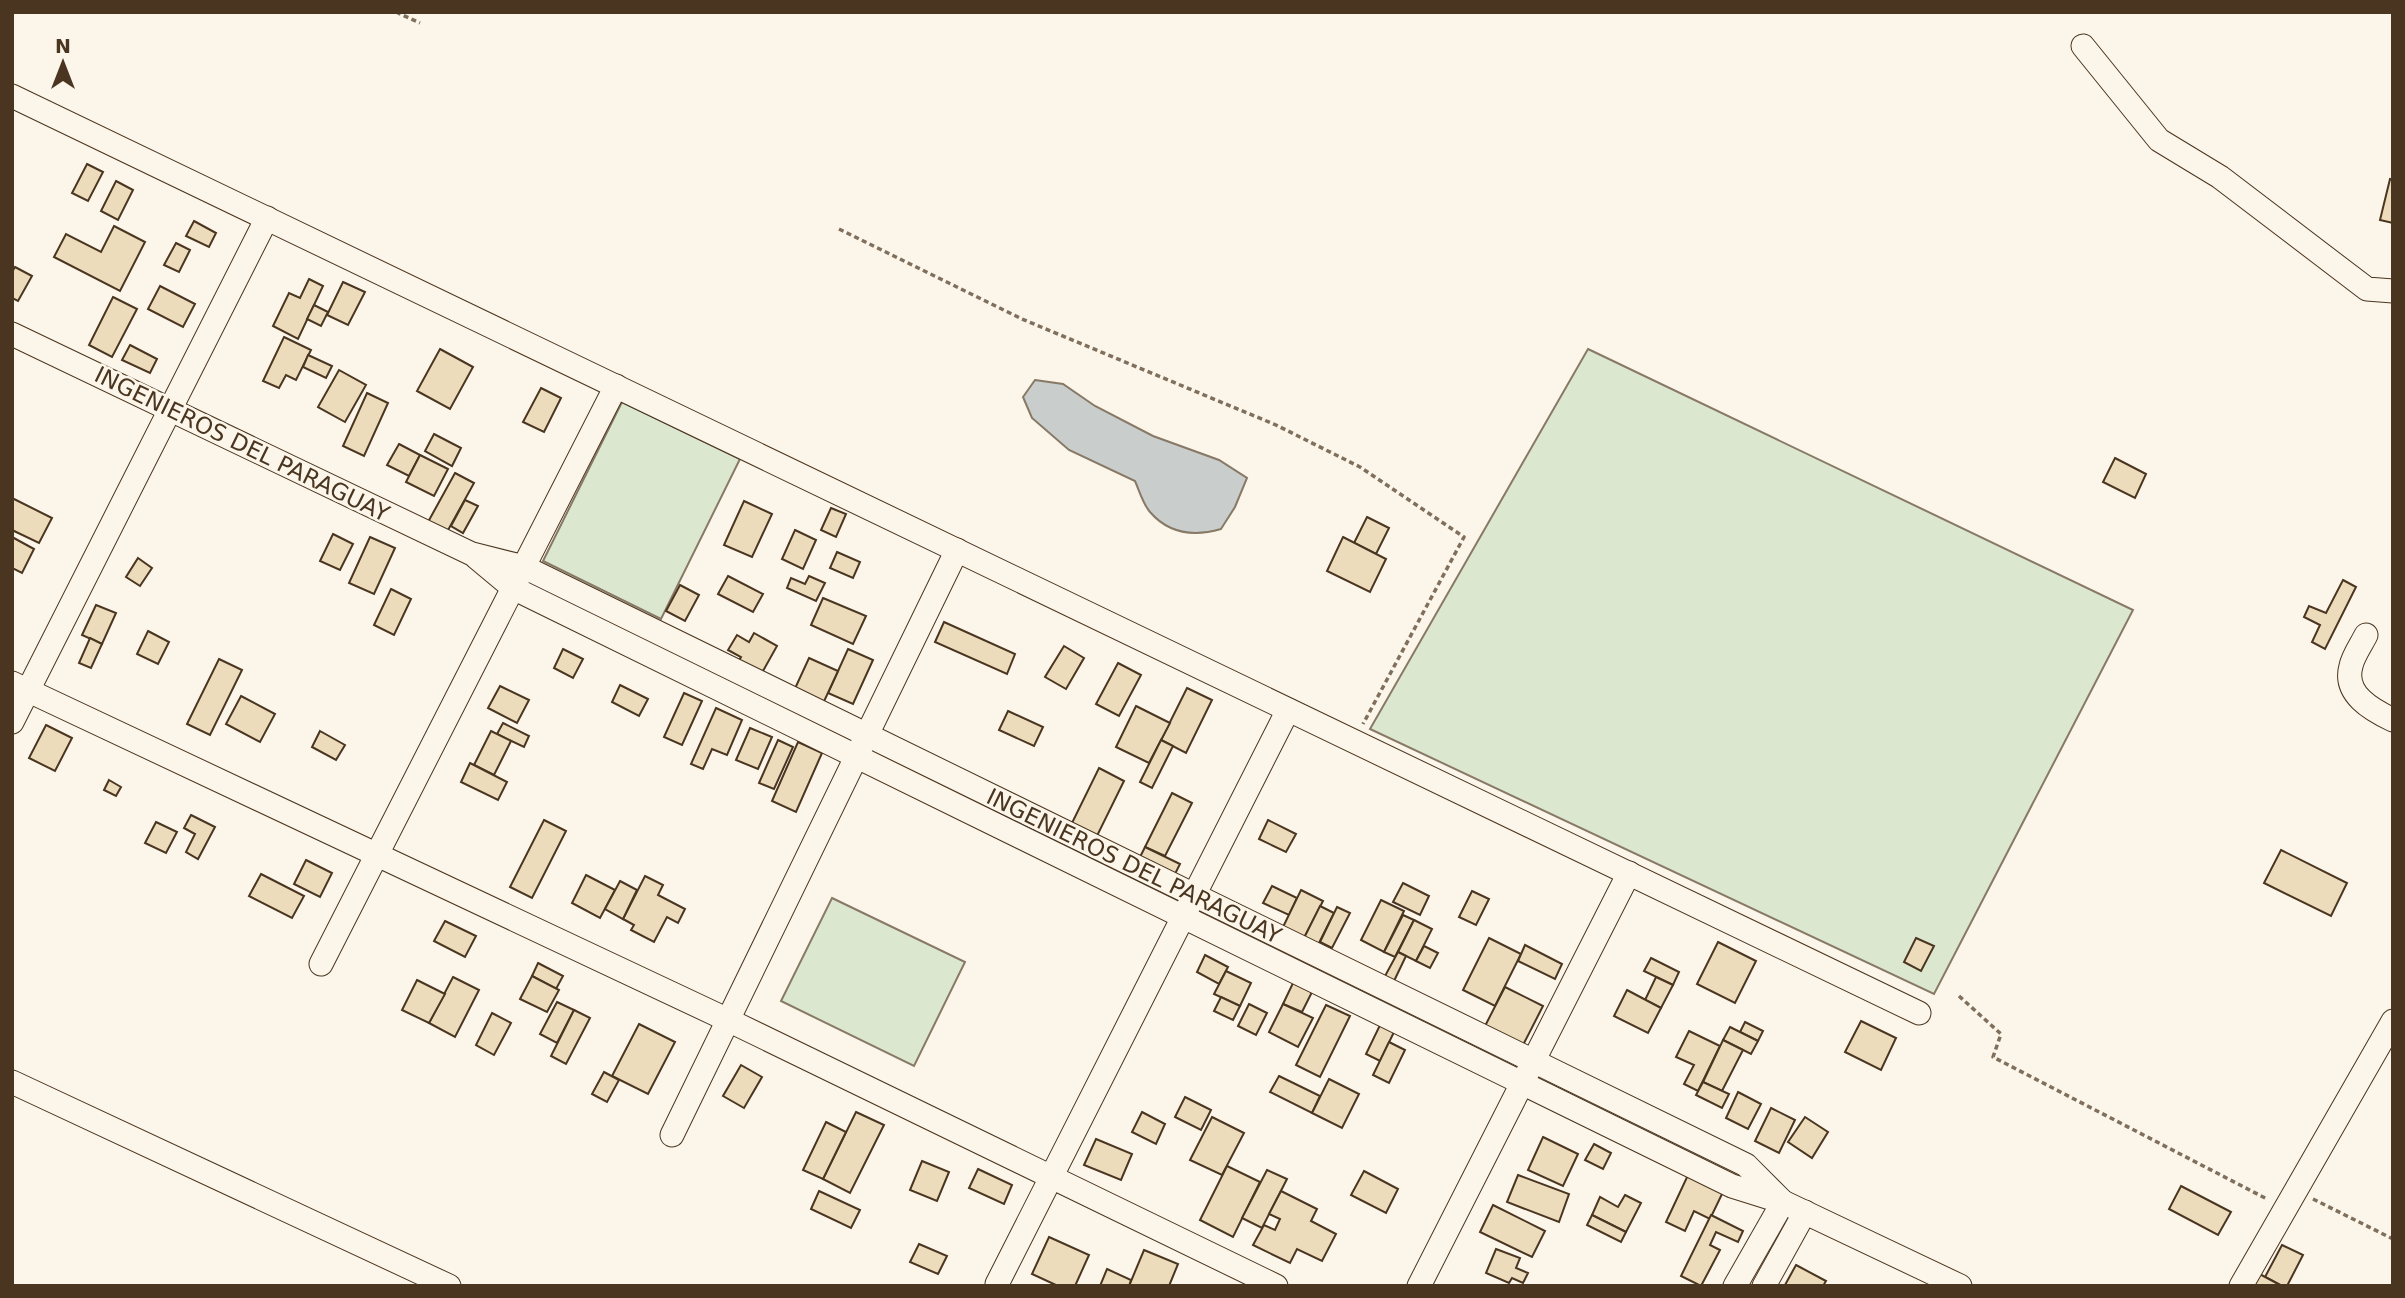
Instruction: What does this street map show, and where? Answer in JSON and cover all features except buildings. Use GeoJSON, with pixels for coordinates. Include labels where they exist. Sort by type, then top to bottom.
{"type":"FeatureCollection","features":[{"type":"Feature","properties":{"kind":"street"},"geometry":{"type":"LineString","coordinates":[[2083,47],[2159,140],[2220,177],[2367,289],[2393,290]]}},
{"type":"Feature","properties":{"kind":"street"},"geometry":{"type":"LineString","coordinates":[[12,96],[1919,1013]]}},
{"type":"Feature","properties":{"kind":"street"},"geometry":{"type":"LineString","coordinates":[[12,722],[20,686],[170,409],[267,218]]}},
{"type":"Feature","properties":{"kind":"street","name":"INGENIEROS DEL PARAGUAY"},"geometry":{"type":"LineString","coordinates":[[12,334],[472,554],[524,567],[1746,1165],[1783,1202]]}},
{"type":"Feature","properties":{"kind":"street"},"geometry":{"type":"LineString","coordinates":[[321,964],[616,386]]}},
{"type":"Feature","properties":{"kind":"street"},"geometry":{"type":"LineString","coordinates":[[672,1135],[957,550]]}},
{"type":"Feature","properties":{"kind":"street","name":"INGENIEROS DEL PARAGUAY"},"geometry":{"type":"LineString","coordinates":[[472,554],[513,588],[1732,1186],[1783,1202],[1960,1286]]}},
{"type":"Feature","properties":{"kind":"street"},"geometry":{"type":"LineString","coordinates":[[2366,635],[2351,665],[2349,677],[2355,694],[2370,707],[2393,720]]}},
{"type":"Feature","properties":{"kind":"street"},"geometry":{"type":"LineString","coordinates":[[20,686],[728,1020],[1276,1286]]}},
{"type":"Feature","properties":{"kind":"street"},"geometry":{"type":"LineString","coordinates":[[997,1284],[1289,710]]}},
{"type":"Feature","properties":{"kind":"street"},"geometry":{"type":"LineString","coordinates":[[1419,1286],[1629,873]]}},
{"type":"Feature","properties":{"kind":"street"},"geometry":{"type":"LineString","coordinates":[[2241,1286],[2393,1021]]}},
{"type":"Feature","properties":{"kind":"street"},"geometry":{"type":"LineString","coordinates":[[12,1082],[449,1286]]}},
{"type":"Feature","properties":{"kind":"street"},"geometry":{"type":"LineString","coordinates":[[1735,1286],[1783,1202]]}},
{"type":"Feature","properties":{"kind":"street"},"geometry":{"type":"LineString","coordinates":[[1764,1286],[1805,1212]]}},
{"type":"Feature","properties":{"kind":"path"},"geometry":{"type":"LineString","coordinates":[[396,12],[420,23]]}},
{"type":"Feature","properties":{"kind":"path"},"geometry":{"type":"LineString","coordinates":[[839,229],[1022,319],[1164,376],[1300,437],[1360,467],[1464,537],[1354,741]]}},
{"type":"Feature","properties":{"kind":"path"},"geometry":{"type":"LineString","coordinates":[[1959,996],[2001,1034],[1993,1057],[2290,1200],[2393,1239]]}},
{"type":"Feature","properties":{"kind":"green space"},"geometry":{"type":"Polygon","coordinates":[[[1588,349],[2133,610],[1934,994],[1370,729],[1588,349]]]}},
{"type":"Feature","properties":{"kind":"green space"},"geometry":{"type":"Polygon","coordinates":[[[622,402],[740,459],[661,619],[543,561],[622,402]]]}},
{"type":"Feature","properties":{"kind":"green space"},"geometry":{"type":"Polygon","coordinates":[[[832,898],[965,962],[914,1066],[781,1001],[832,898]]]}},
{"type":"Feature","properties":{"kind":"shaded area"},"geometry":{"type":"Polygon","coordinates":[[[1035,380],[1063,384],[1095,406],[1153,436],[1219,460],[1247,478],[1235,507],[1221,529],[1191,533],[1165,525],[1148,509],[1135,481],[1069,450],[1032,418],[1023,397],[1035,380]]]}}]}
